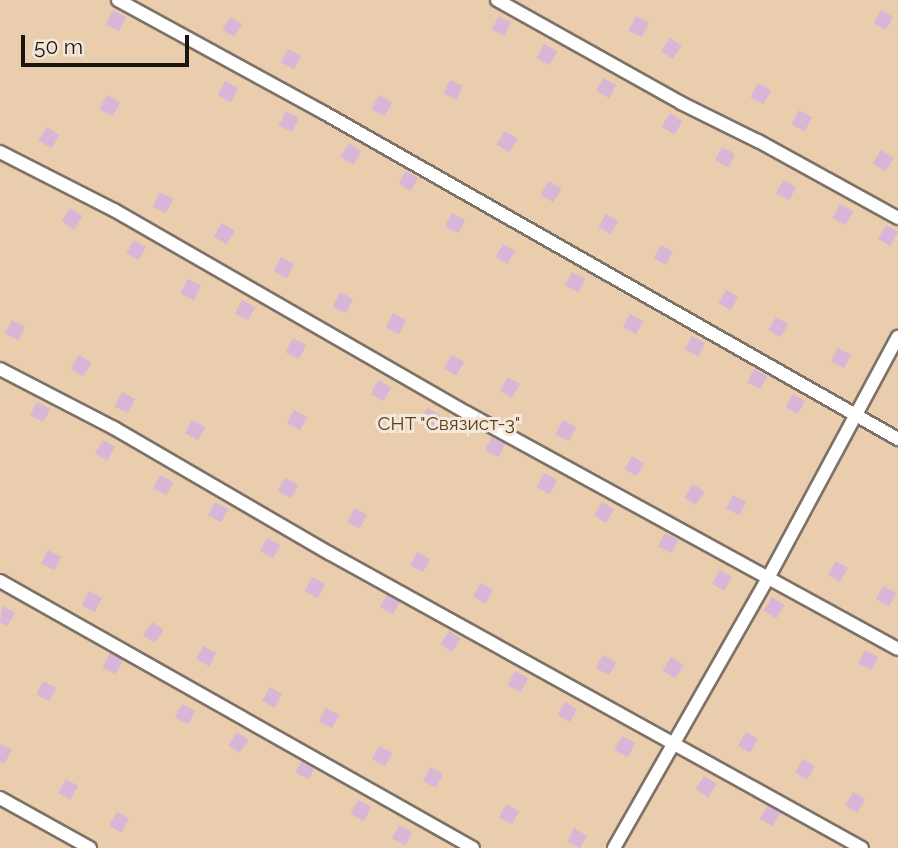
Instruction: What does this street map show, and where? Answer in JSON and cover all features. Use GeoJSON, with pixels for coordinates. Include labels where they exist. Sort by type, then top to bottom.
{"type":"FeatureCollection","features":[{"type":"Feature","properties":{"kind":"lane"},"geometry":{"type":"LineString","coordinates":[[118,0],[321,111],[898,439]]}},
{"type":"Feature","properties":{"kind":"lane"},"geometry":{"type":"LineString","coordinates":[[497,0],[681,103],[758,141],[898,218]]}},
{"type":"Feature","properties":{"kind":"lane"},"geometry":{"type":"LineString","coordinates":[[0,152],[114,210],[467,413],[898,649]]}},
{"type":"Feature","properties":{"kind":"lane"},"geometry":{"type":"LineString","coordinates":[[614,848],[768,578],[898,337]]}},
{"type":"Feature","properties":{"kind":"lane"},"geometry":{"type":"LineString","coordinates":[[0,369],[114,428],[673,745],[862,848]]}},
{"type":"Feature","properties":{"kind":"lane"},"geometry":{"type":"LineString","coordinates":[[0,581],[473,848]]}},
{"type":"Feature","properties":{"kind":"lane"},"geometry":{"type":"LineString","coordinates":[[0,798],[90,848]]}},
{"type":"Feature","properties":{"kind":"green space","name":"СНТ \"Связист-3\""},"geometry":{"type":"Polygon","coordinates":[[[0,0],[898,0],[898,848],[0,848],[0,0]]]}},
{"type":"Feature","properties":{"kind":"building"},"geometry":{"type":"Polygon","coordinates":[[[113,10],[126,17],[119,31],[105,24],[113,10]]]}},
{"type":"Feature","properties":{"kind":"building"},"geometry":{"type":"Polygon","coordinates":[[[881,10],[893,17],[886,30],[874,23],[881,10]]]}},
{"type":"Feature","properties":{"kind":"building"},"geometry":{"type":"Polygon","coordinates":[[[499,16],[511,23],[504,36],[492,29],[499,16]]]}},
{"type":"Feature","properties":{"kind":"building"},"geometry":{"type":"Polygon","coordinates":[[[636,16],[649,23],[642,37],[628,30],[636,16]]]}},
{"type":"Feature","properties":{"kind":"building"},"geometry":{"type":"Polygon","coordinates":[[[230,17],[242,24],[235,37],[222,30],[230,17]]]}},
{"type":"Feature","properties":{"kind":"building"},"geometry":{"type":"Polygon","coordinates":[[[670,38],[682,46],[673,59],[661,51],[670,38]]]}},
{"type":"Feature","properties":{"kind":"building"},"geometry":{"type":"Polygon","coordinates":[[[544,44],[557,51],[550,65],[536,58],[544,44]]]}},
{"type":"Feature","properties":{"kind":"building"},"geometry":{"type":"Polygon","coordinates":[[[288,49],[301,56],[294,69],[281,62],[288,49]]]}},
{"type":"Feature","properties":{"kind":"building"},"geometry":{"type":"Polygon","coordinates":[[[603,78],[616,85],[609,98],[596,91],[603,78]]]}},
{"type":"Feature","properties":{"kind":"building"},"geometry":{"type":"Polygon","coordinates":[[[450,80],[463,86],[456,100],[444,94],[450,80]]]}},
{"type":"Feature","properties":{"kind":"building"},"geometry":{"type":"Polygon","coordinates":[[[225,81],[238,88],[231,102],[217,95],[225,81]]]}},
{"type":"Feature","properties":{"kind":"building"},"geometry":{"type":"Polygon","coordinates":[[[758,83],[771,90],[764,104],[750,97],[758,83]]]}},
{"type":"Feature","properties":{"kind":"building"},"geometry":{"type":"Polygon","coordinates":[[[107,95],[120,102],[113,116],[99,109],[107,95]]]}},
{"type":"Feature","properties":{"kind":"building"},"geometry":{"type":"Polygon","coordinates":[[[379,95],[392,102],[385,116],[371,109],[379,95]]]}},
{"type":"Feature","properties":{"kind":"building"},"geometry":{"type":"Polygon","coordinates":[[[799,110],[812,117],[805,131],[791,124],[799,110]]]}},
{"type":"Feature","properties":{"kind":"building"},"geometry":{"type":"Polygon","coordinates":[[[286,111],[299,118],[292,132],[278,125],[286,111]]]}},
{"type":"Feature","properties":{"kind":"building"},"geometry":{"type":"Polygon","coordinates":[[[670,113],[683,121],[674,135],[662,127],[670,113]]]}},
{"type":"Feature","properties":{"kind":"building"},"geometry":{"type":"Polygon","coordinates":[[[47,127],[60,135],[51,149],[39,141],[47,127]]]}},
{"type":"Feature","properties":{"kind":"building"},"geometry":{"type":"Polygon","coordinates":[[[505,131],[518,139],[509,153],[497,145],[505,131]]]}},
{"type":"Feature","properties":{"kind":"building"},"geometry":{"type":"Polygon","coordinates":[[[349,143],[362,151],[353,165],[341,157],[349,143]]]}},
{"type":"Feature","properties":{"kind":"building"},"geometry":{"type":"Polygon","coordinates":[[[722,147],[735,154],[728,167],[715,160],[722,147]]]}},
{"type":"Feature","properties":{"kind":"building"},"geometry":{"type":"Polygon","coordinates":[[[881,150],[894,158],[885,172],[873,164],[881,150]]]}},
{"type":"Feature","properties":{"kind":"building"},"geometry":{"type":"Polygon","coordinates":[[[406,171],[418,178],[411,191],[398,184],[406,171]]]}},
{"type":"Feature","properties":{"kind":"building"},"geometry":{"type":"Polygon","coordinates":[[[783,180],[796,187],[789,200],[776,193],[783,180]]]}},
{"type":"Feature","properties":{"kind":"building"},"geometry":{"type":"Polygon","coordinates":[[[549,181],[562,189],[553,203],[541,195],[549,181]]]}},
{"type":"Feature","properties":{"kind":"building"},"geometry":{"type":"Polygon","coordinates":[[[160,192],[173,199],[166,213],[152,206],[160,192]]]}},
{"type":"Feature","properties":{"kind":"building"},"geometry":{"type":"Polygon","coordinates":[[[840,204],[853,211],[846,225],[832,218],[840,204]]]}},
{"type":"Feature","properties":{"kind":"building"},"geometry":{"type":"Polygon","coordinates":[[[70,208],[83,216],[74,230],[62,222],[70,208]]]}},
{"type":"Feature","properties":{"kind":"building"},"geometry":{"type":"Polygon","coordinates":[[[452,213],[465,220],[458,233],[445,226],[452,213]]]}},
{"type":"Feature","properties":{"kind":"building"},"geometry":{"type":"Polygon","coordinates":[[[606,214],[618,221],[611,234],[598,227],[606,214]]]}},
{"type":"Feature","properties":{"kind":"building"},"geometry":{"type":"Polygon","coordinates":[[[222,223],[235,231],[226,245],[214,237],[222,223]]]}},
{"type":"Feature","properties":{"kind":"building"},"geometry":{"type":"Polygon","coordinates":[[[886,225],[898,232],[890,246],[878,239],[886,225]]]}},
{"type":"Feature","properties":{"kind":"building"},"geometry":{"type":"Polygon","coordinates":[[[134,240],[146,247],[139,260],[126,253],[134,240]]]}},
{"type":"Feature","properties":{"kind":"building"},"geometry":{"type":"Polygon","coordinates":[[[503,244],[515,251],[508,264],[496,257],[503,244]]]}},
{"type":"Feature","properties":{"kind":"building"},"geometry":{"type":"Polygon","coordinates":[[[661,245],[673,252],[666,265],[654,258],[661,245]]]}},
{"type":"Feature","properties":{"kind":"building"},"geometry":{"type":"Polygon","coordinates":[[[281,257],[294,264],[287,278],[273,271],[281,257]]]}},
{"type":"Feature","properties":{"kind":"building"},"geometry":{"type":"Polygon","coordinates":[[[572,272],[585,279],[578,292],[565,285],[572,272]]]}},
{"type":"Feature","properties":{"kind":"building"},"geometry":{"type":"Polygon","coordinates":[[[188,279],[201,286],[194,300],[180,293],[188,279]]]}},
{"type":"Feature","properties":{"kind":"building"},"geometry":{"type":"Polygon","coordinates":[[[726,290],[738,297],[731,310],[718,303],[726,290]]]}},
{"type":"Feature","properties":{"kind":"building"},"geometry":{"type":"Polygon","coordinates":[[[340,292],[353,299],[346,313],[332,306],[340,292]]]}},
{"type":"Feature","properties":{"kind":"building"},"geometry":{"type":"Polygon","coordinates":[[[242,300],[255,307],[248,320],[235,313],[242,300]]]}},
{"type":"Feature","properties":{"kind":"building"},"geometry":{"type":"Polygon","coordinates":[[[393,313],[406,320],[399,334],[385,327],[393,313]]]}},
{"type":"Feature","properties":{"kind":"building"},"geometry":{"type":"Polygon","coordinates":[[[630,314],[643,321],[636,334],[623,327],[630,314]]]}},
{"type":"Feature","properties":{"kind":"building"},"geometry":{"type":"Polygon","coordinates":[[[776,317],[788,324],[781,337],[768,330],[776,317]]]}},
{"type":"Feature","properties":{"kind":"building"},"geometry":{"type":"Polygon","coordinates":[[[12,320],[25,327],[18,340],[5,333],[12,320]]]}},
{"type":"Feature","properties":{"kind":"building"},"geometry":{"type":"Polygon","coordinates":[[[692,336],[705,343],[698,356],[685,349],[692,336]]]}},
{"type":"Feature","properties":{"kind":"building"},"geometry":{"type":"Polygon","coordinates":[[[293,338],[306,345],[299,359],[285,352],[293,338]]]}},
{"type":"Feature","properties":{"kind":"building"},"geometry":{"type":"Polygon","coordinates":[[[838,348],[851,355],[844,368],[831,361],[838,348]]]}},
{"type":"Feature","properties":{"kind":"building"},"geometry":{"type":"Polygon","coordinates":[[[79,355],[92,363],[83,377],[71,369],[79,355]]]}},
{"type":"Feature","properties":{"kind":"building"},"geometry":{"type":"Polygon","coordinates":[[[452,355],[464,362],[456,376],[444,369],[452,355]]]}},
{"type":"Feature","properties":{"kind":"building"},"geometry":{"type":"Polygon","coordinates":[[[754,369],[767,376],[760,389],[747,382],[754,369]]]}},
{"type":"Feature","properties":{"kind":"building"},"geometry":{"type":"Polygon","coordinates":[[[508,377],[520,384],[512,398],[500,391],[508,377]]]}},
{"type":"Feature","properties":{"kind":"building"},"geometry":{"type":"Polygon","coordinates":[[[378,380],[391,387],[384,401],[370,394],[378,380]]]}},
{"type":"Feature","properties":{"kind":"building"},"geometry":{"type":"Polygon","coordinates":[[[122,392],[135,399],[128,413],[114,406],[122,392]]]}},
{"type":"Feature","properties":{"kind":"building"},"geometry":{"type":"Polygon","coordinates":[[[793,394],[805,401],[798,414],[786,407],[793,394]]]}},
{"type":"Feature","properties":{"kind":"building"},"geometry":{"type":"Polygon","coordinates":[[[37,402],[50,409],[43,422],[30,415],[37,402]]]}},
{"type":"Feature","properties":{"kind":"building"},"geometry":{"type":"Polygon","coordinates":[[[427,408],[440,415],[433,429],[419,422],[427,408]]]}},
{"type":"Feature","properties":{"kind":"building"},"geometry":{"type":"Polygon","coordinates":[[[294,410],[307,417],[300,430],[287,423],[294,410]]]}},
{"type":"Feature","properties":{"kind":"building"},"geometry":{"type":"Polygon","coordinates":[[[192,420],[205,427],[198,440],[185,433],[192,420]]]}},
{"type":"Feature","properties":{"kind":"building"},"geometry":{"type":"Polygon","coordinates":[[[563,420],[576,427],[569,441],[555,434],[563,420]]]}},
{"type":"Feature","properties":{"kind":"building"},"geometry":{"type":"Polygon","coordinates":[[[492,437],[505,444],[498,457],[485,450],[492,437]]]}},
{"type":"Feature","properties":{"kind":"building"},"geometry":{"type":"Polygon","coordinates":[[[103,440],[115,447],[107,461],[95,454],[103,440]]]}},
{"type":"Feature","properties":{"kind":"building"},"geometry":{"type":"Polygon","coordinates":[[[632,456],[644,463],[637,476],[624,469],[632,456]]]}},
{"type":"Feature","properties":{"kind":"building"},"geometry":{"type":"Polygon","coordinates":[[[544,473],[557,480],[550,494],[536,487],[544,473]]]}},
{"type":"Feature","properties":{"kind":"building"},"geometry":{"type":"Polygon","coordinates":[[[160,475],[173,482],[166,495],[153,488],[160,475]]]}},
{"type":"Feature","properties":{"kind":"building"},"geometry":{"type":"Polygon","coordinates":[[[285,478],[298,485],[291,498],[278,491],[285,478]]]}},
{"type":"Feature","properties":{"kind":"building"},"geometry":{"type":"Polygon","coordinates":[[[693,484],[705,492],[696,505],[684,497],[693,484]]]}},
{"type":"Feature","properties":{"kind":"building"},"geometry":{"type":"Polygon","coordinates":[[[733,495],[746,502],[739,515],[726,508],[733,495]]]}},
{"type":"Feature","properties":{"kind":"building"},"geometry":{"type":"Polygon","coordinates":[[[215,502],[228,509],[221,522],[208,515],[215,502]]]}},
{"type":"Feature","properties":{"kind":"building"},"geometry":{"type":"Polygon","coordinates":[[[602,502],[614,509],[606,523],[594,516],[602,502]]]}},
{"type":"Feature","properties":{"kind":"building"},"geometry":{"type":"Polygon","coordinates":[[[355,508],[367,515],[359,529],[347,522],[355,508]]]}},
{"type":"Feature","properties":{"kind":"building"},"geometry":{"type":"Polygon","coordinates":[[[665,533],[678,540],[671,553],[658,546],[665,533]]]}},
{"type":"Feature","properties":{"kind":"building"},"geometry":{"type":"Polygon","coordinates":[[[267,538],[280,545],[273,558],[260,551],[267,538]]]}},
{"type":"Feature","properties":{"kind":"building"},"geometry":{"type":"Polygon","coordinates":[[[48,550],[61,557],[54,570],[41,563],[48,550]]]}},
{"type":"Feature","properties":{"kind":"building"},"geometry":{"type":"Polygon","coordinates":[[[417,552],[430,559],[423,572],[410,565],[417,552]]]}},
{"type":"Feature","properties":{"kind":"building"},"geometry":{"type":"Polygon","coordinates":[[[836,561],[848,568],[840,582],[828,575],[836,561]]]}},
{"type":"Feature","properties":{"kind":"building"},"geometry":{"type":"Polygon","coordinates":[[[720,570],[732,577],[724,591],[712,584],[720,570]]]}},
{"type":"Feature","properties":{"kind":"building"},"geometry":{"type":"Polygon","coordinates":[[[312,577],[325,584],[318,598],[304,591],[312,577]]]}},
{"type":"Feature","properties":{"kind":"building"},"geometry":{"type":"Polygon","coordinates":[[[481,583],[493,590],[485,604],[473,597],[481,583]]]}},
{"type":"Feature","properties":{"kind":"building"},"geometry":{"type":"Polygon","coordinates":[[[883,586],[896,593],[889,606],[876,599],[883,586]]]}},
{"type":"Feature","properties":{"kind":"building"},"geometry":{"type":"Polygon","coordinates":[[[89,591],[102,598],[95,612],[81,605],[89,591]]]}},
{"type":"Feature","properties":{"kind":"building"},"geometry":{"type":"Polygon","coordinates":[[[387,594],[400,601],[393,614],[380,607],[387,594]]]}},
{"type":"Feature","properties":{"kind":"building"},"geometry":{"type":"Polygon","coordinates":[[[772,597],[785,605],[776,619],[764,611],[772,597]]]}},
{"type":"Feature","properties":{"kind":"building"},"geometry":{"type":"Polygon","coordinates":[[[2,606],[15,613],[7,626],[0,622],[2,606]]]}},
{"type":"Feature","properties":{"kind":"building"},"geometry":{"type":"Polygon","coordinates":[[[152,622],[164,630],[155,643],[143,635],[152,622]]]}},
{"type":"Feature","properties":{"kind":"building"},"geometry":{"type":"Polygon","coordinates":[[[449,631],[461,639],[452,652],[440,644],[449,631]]]}},
{"type":"Feature","properties":{"kind":"building"},"geometry":{"type":"Polygon","coordinates":[[[203,646],[216,653],[209,666],[196,659],[203,646]]]}},
{"type":"Feature","properties":{"kind":"building"},"geometry":{"type":"Polygon","coordinates":[[[865,650],[878,657],[871,670],[858,663],[865,650]]]}},
{"type":"Feature","properties":{"kind":"building"},"geometry":{"type":"Polygon","coordinates":[[[110,653],[123,660],[116,674],[102,667],[110,653]]]}},
{"type":"Feature","properties":{"kind":"building"},"geometry":{"type":"Polygon","coordinates":[[[603,655],[616,662],[609,675],[596,668],[603,655]]]}},
{"type":"Feature","properties":{"kind":"building"},"geometry":{"type":"Polygon","coordinates":[[[671,657],[684,665],[675,679],[663,671],[671,657]]]}},
{"type":"Feature","properties":{"kind":"building"},"geometry":{"type":"Polygon","coordinates":[[[515,671],[528,678],[521,692],[507,685],[515,671]]]}},
{"type":"Feature","properties":{"kind":"building"},"geometry":{"type":"Polygon","coordinates":[[[43,681],[56,688],[49,701],[36,694],[43,681]]]}},
{"type":"Feature","properties":{"kind":"building"},"geometry":{"type":"Polygon","coordinates":[[[270,687],[282,694],[274,708],[262,701],[270,687]]]}},
{"type":"Feature","properties":{"kind":"building"},"geometry":{"type":"Polygon","coordinates":[[[565,702],[577,709],[570,722],[558,715],[565,702]]]}},
{"type":"Feature","properties":{"kind":"building"},"geometry":{"type":"Polygon","coordinates":[[[182,704],[195,711],[188,724],[175,717],[182,704]]]}},
{"type":"Feature","properties":{"kind":"building"},"geometry":{"type":"Polygon","coordinates":[[[326,708],[339,715],[332,728],[319,721],[326,708]]]}},
{"type":"Feature","properties":{"kind":"building"},"geometry":{"type":"Polygon","coordinates":[[[237,732],[249,740],[240,753],[228,745],[237,732]]]}},
{"type":"Feature","properties":{"kind":"building"},"geometry":{"type":"Polygon","coordinates":[[[746,732],[758,739],[750,753],[738,746],[746,732]]]}},
{"type":"Feature","properties":{"kind":"building"},"geometry":{"type":"Polygon","coordinates":[[[622,736],[635,743],[628,757],[614,750],[622,736]]]}},
{"type":"Feature","properties":{"kind":"building"},"geometry":{"type":"Polygon","coordinates":[[[0,744],[12,750],[4,764],[0,761],[0,744]]]}},
{"type":"Feature","properties":{"kind":"building"},"geometry":{"type":"Polygon","coordinates":[[[379,746],[392,753],[385,766],[372,759],[379,746]]]}},
{"type":"Feature","properties":{"kind":"building"},"geometry":{"type":"Polygon","coordinates":[[[303,758],[316,765],[309,779],[295,772],[303,758]]]}},
{"type":"Feature","properties":{"kind":"building"},"geometry":{"type":"Polygon","coordinates":[[[803,759],[815,766],[807,780],[795,773],[803,759]]]}},
{"type":"Feature","properties":{"kind":"building"},"geometry":{"type":"Polygon","coordinates":[[[431,767],[443,774],[435,788],[423,781],[431,767]]]}},
{"type":"Feature","properties":{"kind":"building"},"geometry":{"type":"Polygon","coordinates":[[[704,776],[717,784],[708,798],[696,790],[704,776]]]}},
{"type":"Feature","properties":{"kind":"building"},"geometry":{"type":"Polygon","coordinates":[[[66,779],[78,786],[70,800],[58,793],[66,779]]]}},
{"type":"Feature","properties":{"kind":"building"},"geometry":{"type":"Polygon","coordinates":[[[853,792],[865,799],[857,813],[845,806],[853,792]]]}},
{"type":"Feature","properties":{"kind":"building"},"geometry":{"type":"Polygon","coordinates":[[[358,800],[371,807],[364,821],[350,814],[358,800]]]}},
{"type":"Feature","properties":{"kind":"building"},"geometry":{"type":"Polygon","coordinates":[[[506,804],[519,811],[512,824],[499,817],[506,804]]]}},
{"type":"Feature","properties":{"kind":"building"},"geometry":{"type":"Polygon","coordinates":[[[768,805],[781,813],[772,827],[760,819],[768,805]]]}},
{"type":"Feature","properties":{"kind":"building"},"geometry":{"type":"Polygon","coordinates":[[[117,812],[129,819],[121,833],[109,826],[117,812]]]}},
{"type":"Feature","properties":{"kind":"building"},"geometry":{"type":"Polygon","coordinates":[[[399,825],[412,832],[405,845],[392,838],[399,825]]]}},
{"type":"Feature","properties":{"kind":"building"},"geometry":{"type":"Polygon","coordinates":[[[574,828],[587,836],[580,848],[567,842],[574,828]]]}}]}
